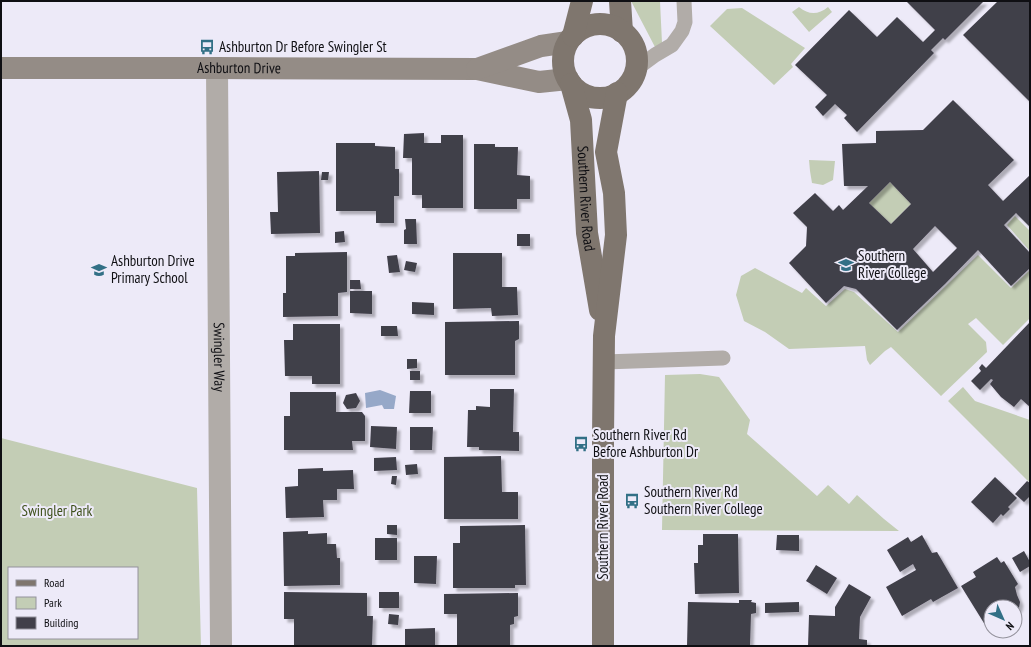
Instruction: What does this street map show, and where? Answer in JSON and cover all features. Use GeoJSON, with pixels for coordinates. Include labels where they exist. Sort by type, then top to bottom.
{"type":"FeatureCollection","features":[{"type":"Feature","properties":{"kind":"main road"},"geometry":{"type":"LineString","coordinates":[[570,39],[582,29],[592,25],[602,24],[613,26],[630,39],[635,49],[636,69],[632,79],[617,94],[597,98],[587,96],[578,91],[569,82],[564,70],[564,51],[570,39],[582,1]]}},
{"type":"Feature","properties":{"kind":"main road"},"geometry":{"type":"LineString","coordinates":[[620,1],[622,32]]}},
{"type":"Feature","properties":{"kind":"main road","name":"Ashburton Drive"},"geometry":{"type":"LineString","coordinates":[[477,69],[541,46],[570,39]]}},
{"type":"Feature","properties":{"kind":"main road","name":"Ashburton Drive"},"geometry":{"type":"LineString","coordinates":[[1,68],[477,69],[539,82],[569,82]]}},
{"type":"Feature","properties":{"kind":"main road","name":"Southern River Road"},"geometry":{"type":"LineString","coordinates":[[569,82],[581,120],[588,233],[604,336]]}},
{"type":"Feature","properties":{"kind":"main road","name":"Southern River Road"},"geometry":{"type":"LineString","coordinates":[[603,646],[604,336],[616,235],[614,193],[606,152],[617,94]]}},
{"type":"Feature","properties":{"kind":"street","name":"Swingler Way"},"geometry":{"type":"LineString","coordinates":[[217,68],[221,646]]}},
{"type":"Feature","properties":{"kind":"lane"},"geometry":{"type":"LineString","coordinates":[[636,69],[672,45],[682,31],[685,22],[684,1]]}},
{"type":"Feature","properties":{"kind":"lane"},"geometry":{"type":"LineString","coordinates":[[604,362],[723,358]]}},
{"type":"Feature","properties":{"kind":"green space"},"geometry":{"type":"Polygon","coordinates":[[[631,1],[660,1],[662,43],[655,47],[631,1]]]}},
{"type":"Feature","properties":{"kind":"green space"},"geometry":{"type":"Polygon","coordinates":[[[799,7],[806,12],[817,13],[828,7],[832,12],[809,32],[792,12],[799,7]]]}},
{"type":"Feature","properties":{"kind":"green space"},"geometry":{"type":"Polygon","coordinates":[[[742,8],[805,48],[791,64],[793,67],[774,85],[710,26],[727,9],[742,8]]]}},
{"type":"Feature","properties":{"kind":"green space"},"geometry":{"type":"Polygon","coordinates":[[[809,160],[835,161],[833,180],[823,185],[812,183],[809,160]]]}},
{"type":"Feature","properties":{"kind":"green space"},"geometry":{"type":"Polygon","coordinates":[[[890,182],[911,204],[891,224],[869,203],[890,182]]]}},
{"type":"Feature","properties":{"kind":"green space"},"geometry":{"type":"Polygon","coordinates":[[[1015,216],[1030,231],[1030,251],[1007,225],[1015,216]]]}},
{"type":"Feature","properties":{"kind":"green space"},"geometry":{"type":"Polygon","coordinates":[[[978,255],[1011,288],[1030,270],[1030,318],[1003,345],[976,318],[968,324],[986,342],[987,352],[941,396],[891,347],[870,365],[867,360],[865,346],[789,349],[765,332],[744,321],[736,295],[741,276],[755,268],[802,293],[806,288],[826,306],[845,289],[854,292],[898,332],[978,255]]]}},
{"type":"Feature","properties":{"kind":"green space"},"geometry":{"type":"Polygon","coordinates":[[[700,374],[719,377],[750,420],[747,434],[817,496],[828,485],[849,504],[857,495],[899,531],[662,530],[665,375],[700,374]]]}},
{"type":"Feature","properties":{"kind":"green space"},"geometry":{"type":"Polygon","coordinates":[[[963,387],[975,401],[1030,420],[1030,483],[948,401],[963,387]]]}},
{"type":"Feature","properties":{"kind":"green space","name":"Swingler Park"},"geometry":{"type":"Polygon","coordinates":[[[1,438],[197,488],[201,646],[1,646],[1,438]]]}},
{"type":"Feature","properties":{"kind":"water"},"geometry":{"type":"Polygon","coordinates":[[[380,390],[396,396],[394,409],[384,409],[382,405],[366,408],[365,393],[380,390]]]}},
{"type":"Feature","properties":{"kind":"building"},"geometry":{"type":"Polygon","coordinates":[[[906,1],[984,1],[945,40],[943,38],[931,50],[934,53],[857,132],[844,118],[847,115],[835,104],[823,116],[815,107],[827,95],[795,65],[849,10],[877,37],[897,17],[923,42],[935,30],[906,1]]]}},
{"type":"Feature","properties":{"kind":"building"},"geometry":{"type":"Polygon","coordinates":[[[998,1],[1030,1],[1030,102],[963,35],[998,1]]]}},
{"type":"Feature","properties":{"kind":"building"},"geometry":{"type":"Polygon","coordinates":[[[953,100],[1014,160],[988,185],[1003,201],[1030,175],[1030,227],[1016,213],[1004,225],[1030,253],[1030,268],[1011,286],[978,250],[897,330],[856,289],[844,286],[826,303],[789,263],[806,246],[807,227],[793,213],[815,193],[833,211],[839,205],[843,210],[868,186],[844,186],[842,144],[876,143],[876,131],[923,130],[953,100]],[[890,182],[869,203],[891,224],[911,204],[890,182]],[[935,226],[913,249],[933,272],[957,248],[935,226]]]}},
{"type":"Feature","properties":{"kind":"building"},"geometry":{"type":"Polygon","coordinates":[[[424,133],[424,143],[441,143],[441,135],[463,135],[463,208],[422,208],[422,195],[412,195],[412,158],[403,158],[404,134],[424,133]]]}},
{"type":"Feature","properties":{"kind":"building"},"geometry":{"type":"Polygon","coordinates":[[[336,143],[375,143],[375,146],[395,147],[395,169],[399,169],[399,196],[394,196],[394,223],[376,223],[376,211],[336,211],[336,143]]]}},
{"type":"Feature","properties":{"kind":"building"},"geometry":{"type":"Polygon","coordinates":[[[474,144],[495,144],[495,147],[518,147],[517,175],[530,176],[530,199],[517,199],[517,209],[474,209],[474,144]]]}},
{"type":"Feature","properties":{"kind":"building"},"geometry":{"type":"Polygon","coordinates":[[[319,171],[320,233],[271,234],[270,212],[278,212],[277,172],[319,171]]]}},
{"type":"Feature","properties":{"kind":"building"},"geometry":{"type":"Polygon","coordinates":[[[322,172],[329,172],[328,180],[321,180],[322,172]]]}},
{"type":"Feature","properties":{"kind":"building"},"geometry":{"type":"Polygon","coordinates":[[[405,219],[416,219],[417,244],[404,244],[404,230],[406,229],[405,219]]]}},
{"type":"Feature","properties":{"kind":"building"},"geometry":{"type":"Polygon","coordinates":[[[344,231],[345,242],[335,243],[335,232],[344,231]]]}},
{"type":"Feature","properties":{"kind":"building"},"geometry":{"type":"Polygon","coordinates":[[[517,234],[530,234],[530,246],[517,246],[517,234]]]}},
{"type":"Feature","properties":{"kind":"building"},"geometry":{"type":"Polygon","coordinates":[[[347,252],[347,292],[338,293],[338,316],[283,317],[283,293],[286,293],[286,256],[295,256],[295,253],[347,252]]]}},
{"type":"Feature","properties":{"kind":"building"},"geometry":{"type":"Polygon","coordinates":[[[453,253],[502,253],[502,287],[517,287],[518,315],[492,316],[491,308],[453,309],[453,253]]]}},
{"type":"Feature","properties":{"kind":"building"},"geometry":{"type":"Polygon","coordinates":[[[397,255],[400,272],[389,273],[387,256],[397,255]]]}},
{"type":"Feature","properties":{"kind":"building"},"geometry":{"type":"Polygon","coordinates":[[[406,261],[417,263],[415,272],[404,270],[406,261]]]}},
{"type":"Feature","properties":{"kind":"building"},"geometry":{"type":"Polygon","coordinates":[[[350,280],[360,280],[361,289],[350,289],[350,280]]]}},
{"type":"Feature","properties":{"kind":"building"},"geometry":{"type":"Polygon","coordinates":[[[350,291],[372,291],[372,314],[350,313],[350,291]]]}},
{"type":"Feature","properties":{"kind":"building"},"geometry":{"type":"Polygon","coordinates":[[[412,302],[434,303],[434,315],[412,314],[412,302]]]}},
{"type":"Feature","properties":{"kind":"building"},"geometry":{"type":"Polygon","coordinates":[[[519,321],[519,339],[515,341],[515,375],[445,375],[445,322],[519,321]]]}},
{"type":"Feature","properties":{"kind":"building"},"geometry":{"type":"Polygon","coordinates":[[[1030,322],[1030,407],[1021,399],[1014,407],[1001,397],[990,384],[993,380],[991,379],[980,390],[971,381],[981,371],[979,368],[982,364],[986,368],[1030,322]]]}},
{"type":"Feature","properties":{"kind":"building"},"geometry":{"type":"Polygon","coordinates":[[[293,324],[340,324],[340,384],[312,384],[312,376],[285,376],[284,340],[293,340],[293,324]]]}},
{"type":"Feature","properties":{"kind":"building"},"geometry":{"type":"Polygon","coordinates":[[[381,326],[397,326],[398,336],[381,336],[381,326]]]}},
{"type":"Feature","properties":{"kind":"building"},"geometry":{"type":"Polygon","coordinates":[[[407,359],[417,359],[417,368],[407,369],[407,359]]]}},
{"type":"Feature","properties":{"kind":"building"},"geometry":{"type":"Polygon","coordinates":[[[410,371],[420,371],[420,380],[410,380],[410,371]]]}},
{"type":"Feature","properties":{"kind":"building"},"geometry":{"type":"Polygon","coordinates":[[[490,389],[514,389],[513,432],[519,432],[519,451],[479,450],[479,447],[467,447],[468,410],[476,410],[476,406],[490,407],[490,389]]]}},
{"type":"Feature","properties":{"kind":"building"},"geometry":{"type":"Polygon","coordinates":[[[410,391],[431,391],[431,413],[409,413],[410,391]]]}},
{"type":"Feature","properties":{"kind":"building"},"geometry":{"type":"Polygon","coordinates":[[[290,392],[336,392],[336,412],[362,412],[365,416],[365,441],[352,441],[353,450],[284,450],[284,416],[290,416],[290,392]]]}},
{"type":"Feature","properties":{"kind":"building"},"geometry":{"type":"Polygon","coordinates":[[[356,393],[360,401],[356,408],[347,409],[343,403],[346,395],[356,393]]]}},
{"type":"Feature","properties":{"kind":"building"},"geometry":{"type":"Polygon","coordinates":[[[371,426],[397,427],[396,449],[370,447],[371,426]]]}},
{"type":"Feature","properties":{"kind":"building"},"geometry":{"type":"Polygon","coordinates":[[[410,427],[433,427],[432,450],[410,450],[410,427]]]}},
{"type":"Feature","properties":{"kind":"building"},"geometry":{"type":"Polygon","coordinates":[[[501,456],[502,492],[518,492],[518,519],[444,519],[444,457],[501,456]]]}},
{"type":"Feature","properties":{"kind":"building"},"geometry":{"type":"Polygon","coordinates":[[[396,457],[397,470],[374,471],[374,458],[396,457]]]}},
{"type":"Feature","properties":{"kind":"building"},"geometry":{"type":"Polygon","coordinates":[[[417,464],[418,474],[406,475],[405,465],[417,464]]]}},
{"type":"Feature","properties":{"kind":"building"},"geometry":{"type":"Polygon","coordinates":[[[323,468],[323,471],[353,470],[354,489],[337,489],[337,500],[323,500],[324,517],[286,518],[285,487],[298,486],[298,469],[323,468]]]}},
{"type":"Feature","properties":{"kind":"building"},"geometry":{"type":"Polygon","coordinates":[[[392,476],[397,476],[396,485],[391,484],[392,476]]]}},
{"type":"Feature","properties":{"kind":"building"},"geometry":{"type":"Polygon","coordinates":[[[995,477],[1017,498],[1008,507],[1010,509],[1003,516],[1001,514],[993,523],[971,502],[995,477]]]}},
{"type":"Feature","properties":{"kind":"building"},"geometry":{"type":"Polygon","coordinates":[[[1027,481],[1030,483],[1030,496],[1024,502],[1015,494],[1027,481]]]}},
{"type":"Feature","properties":{"kind":"building"},"geometry":{"type":"Polygon","coordinates":[[[387,525],[397,525],[397,535],[387,534],[387,525]]]}},
{"type":"Feature","properties":{"kind":"building"},"geometry":{"type":"Polygon","coordinates":[[[525,525],[526,585],[515,585],[515,588],[453,588],[453,543],[460,543],[460,526],[525,525]]]}},
{"type":"Feature","properties":{"kind":"building"},"geometry":{"type":"Polygon","coordinates":[[[308,531],[308,534],[327,533],[327,544],[336,544],[337,558],[340,558],[340,585],[284,586],[283,532],[308,531]]]}},
{"type":"Feature","properties":{"kind":"building"},"geometry":{"type":"Polygon","coordinates":[[[703,534],[738,534],[739,593],[695,594],[694,563],[698,563],[698,545],[703,545],[703,534]]]}},
{"type":"Feature","properties":{"kind":"building"},"geometry":{"type":"Polygon","coordinates":[[[777,535],[799,535],[799,551],[776,550],[777,535]]]}},
{"type":"Feature","properties":{"kind":"building"},"geometry":{"type":"Polygon","coordinates":[[[922,535],[932,553],[937,552],[958,588],[933,602],[931,599],[902,616],[886,587],[916,570],[913,564],[900,572],[887,550],[908,537],[911,542],[922,535]]]}},
{"type":"Feature","properties":{"kind":"building"},"geometry":{"type":"Polygon","coordinates":[[[375,538],[397,538],[397,560],[375,560],[375,538]]]}},
{"type":"Feature","properties":{"kind":"building"},"geometry":{"type":"Polygon","coordinates":[[[1024,551],[1030,562],[1030,566],[1020,572],[1012,558],[1024,551]]]}},
{"type":"Feature","properties":{"kind":"building"},"geometry":{"type":"Polygon","coordinates":[[[414,556],[437,556],[436,584],[414,583],[414,556]]]}},
{"type":"Feature","properties":{"kind":"building"},"geometry":{"type":"Polygon","coordinates":[[[997,557],[1001,563],[1004,561],[1018,584],[1015,587],[1019,599],[983,599],[983,622],[961,586],[976,577],[973,572],[997,557]]]}},
{"type":"Feature","properties":{"kind":"building"},"geometry":{"type":"Polygon","coordinates":[[[816,565],[837,578],[827,594],[806,581],[816,565]]]}},
{"type":"Feature","properties":{"kind":"building"},"geometry":{"type":"Polygon","coordinates":[[[849,584],[871,597],[860,617],[859,639],[867,640],[867,646],[808,646],[809,615],[835,616],[835,607],[849,584]]]}},
{"type":"Feature","properties":{"kind":"building"},"geometry":{"type":"Polygon","coordinates":[[[284,592],[367,593],[367,616],[373,616],[372,646],[294,646],[294,619],[284,619],[284,592]]]}},
{"type":"Feature","properties":{"kind":"building"},"geometry":{"type":"Polygon","coordinates":[[[379,592],[399,592],[399,608],[379,608],[379,592]]]}},
{"type":"Feature","properties":{"kind":"building"},"geometry":{"type":"Polygon","coordinates":[[[518,593],[518,616],[514,617],[514,624],[510,625],[510,646],[457,645],[457,614],[444,614],[444,594],[518,593]]]}},
{"type":"Feature","properties":{"kind":"building"},"geometry":{"type":"Polygon","coordinates":[[[739,600],[752,600],[751,602],[756,603],[756,613],[751,614],[750,646],[687,646],[688,602],[739,603],[739,600]]]}},
{"type":"Feature","properties":{"kind":"building"},"geometry":{"type":"Polygon","coordinates":[[[799,602],[799,612],[765,613],[765,603],[799,602]]]}},
{"type":"Feature","properties":{"kind":"building"},"geometry":{"type":"Polygon","coordinates":[[[389,614],[399,615],[398,625],[388,624],[389,614]]]}},
{"type":"Feature","properties":{"kind":"building"},"geometry":{"type":"Polygon","coordinates":[[[435,628],[435,646],[405,646],[405,629],[435,628]]]}},
{"type":"Feature","properties":{"kind":"place","name":"Ashburton Dr Before Swingler St"},"geometry":{"type":"Point","coordinates":[207,47]}},
{"type":"Feature","properties":{"kind":"place","name":"Southern River College"},"geometry":{"type":"Point","coordinates":[846,265]}},
{"type":"Feature","properties":{"kind":"place","name":"Ashburton Drive Primary School"},"geometry":{"type":"Point","coordinates":[99,270]}},
{"type":"Feature","properties":{"kind":"place","name":"Southern River Rd Before Ashburton Dr"},"geometry":{"type":"Point","coordinates":[581,444]}},
{"type":"Feature","properties":{"kind":"place","name":"Southern River Rd Southern River College"},"geometry":{"type":"Point","coordinates":[632,501]}}]}
